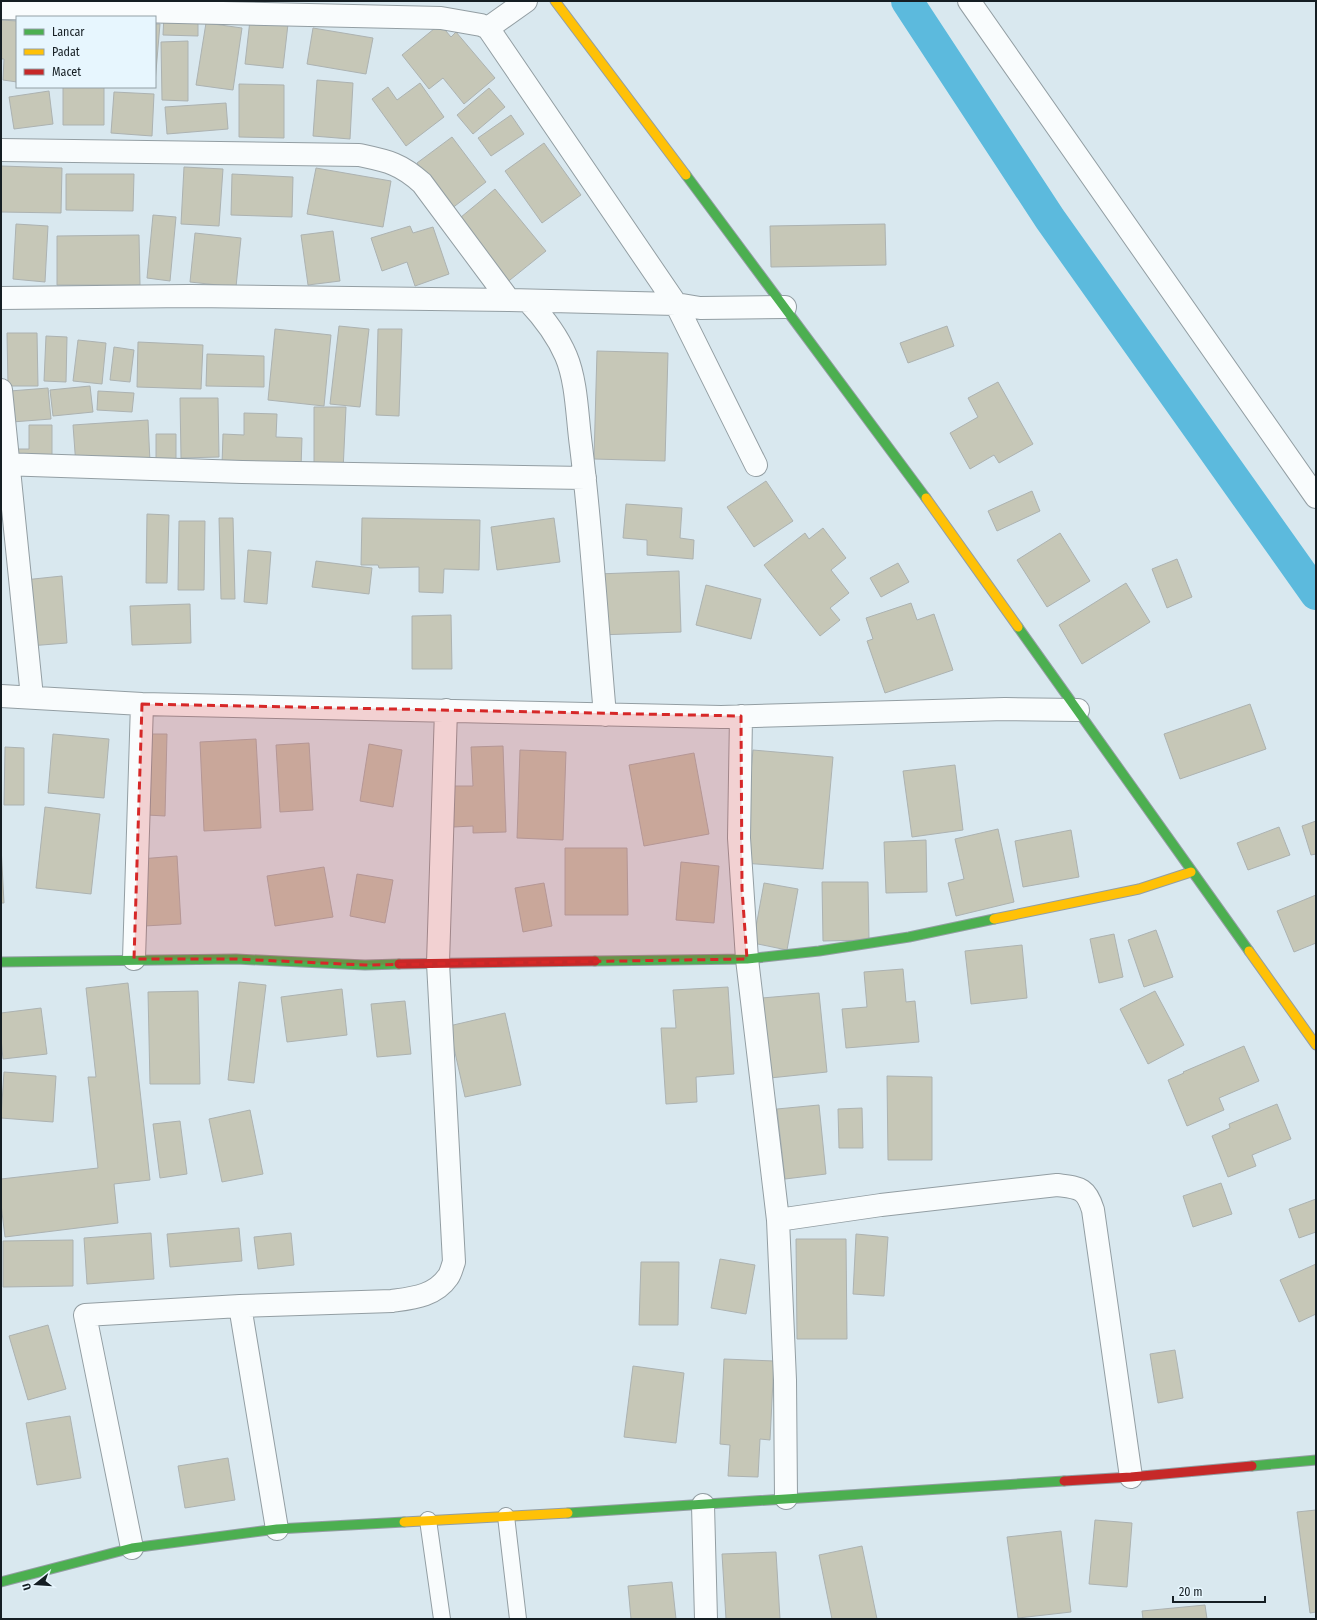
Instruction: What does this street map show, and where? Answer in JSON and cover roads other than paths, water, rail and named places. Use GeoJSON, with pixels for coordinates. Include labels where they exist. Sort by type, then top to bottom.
{"type":"FeatureCollection","features":[{"type":"Feature","properties":{"kind":"street"},"geometry":{"type":"LineString","coordinates":[[488,28],[526,1]]}},
{"type":"Feature","properties":{"kind":"street"},"geometry":{"type":"LineString","coordinates":[[554,1],[785,307],[933,508],[1078,710],[1191,872],[1316,1045]]}},
{"type":"Feature","properties":{"kind":"street"},"geometry":{"type":"LineString","coordinates":[[969,1],[1316,497]]}},
{"type":"Feature","properties":{"kind":"street"},"geometry":{"type":"LineString","coordinates":[[1,8],[441,18],[481,25],[488,28],[676,304],[756,465]]}},
{"type":"Feature","properties":{"kind":"street"},"geometry":{"type":"LineString","coordinates":[[1,150],[359,155],[388,161],[410,172],[422,183],[519,300],[547,321],[566,356],[572,376],[585,478],[605,715]]}},
{"type":"Feature","properties":{"kind":"street"},"geometry":{"type":"LineString","coordinates":[[1,298],[190,296],[519,300],[676,304],[700,308],[785,307]]}},
{"type":"Feature","properties":{"kind":"street"},"geometry":{"type":"LineString","coordinates":[[1,390],[4,464],[32,697]]}},
{"type":"Feature","properties":{"kind":"street"},"geometry":{"type":"LineString","coordinates":[[4,464],[250,472],[585,478]]}},
{"type":"Feature","properties":{"kind":"street"},"geometry":{"type":"LineString","coordinates":[[1,696],[142,704],[446,710],[605,715],[741,716],[1005,709],[1078,710]]}},
{"type":"Feature","properties":{"kind":"street"},"geometry":{"type":"LineString","coordinates":[[134,959],[142,704]]}},
{"type":"Feature","properties":{"kind":"street"},"geometry":{"type":"LineString","coordinates":[[132,1548],[85,1315],[240,1306],[370,1302],[416,1298],[433,1291],[448,1277],[454,1262],[438,963],[446,710]]}},
{"type":"Feature","properties":{"kind":"street"},"geometry":{"type":"LineString","coordinates":[[741,716],[739,838],[747,959],[778,1220],[785,1380],[786,1498]]}},
{"type":"Feature","properties":{"kind":"street"},"geometry":{"type":"LineString","coordinates":[[1,962],[134,959],[236,959],[365,965],[747,959],[819,951],[909,937],[1139,890],[1191,872]]}},
{"type":"Feature","properties":{"kind":"street"},"geometry":{"type":"LineString","coordinates":[[778,1220],[881,1205],[1057,1185],[1078,1188],[1089,1197],[1093,1210],[1132,1477]]}},
{"type":"Feature","properties":{"kind":"street"},"geometry":{"type":"LineString","coordinates":[[240,1306],[277,1529]]}},
{"type":"Feature","properties":{"kind":"street"},"geometry":{"type":"LineString","coordinates":[[1,1582],[132,1548],[277,1529],[703,1505],[786,1498],[1132,1477],[1316,1460]]}},
{"type":"Feature","properties":{"kind":"street"},"geometry":{"type":"LineString","coordinates":[[703,1505],[706,1619]]}},
{"type":"Feature","properties":{"kind":"lane"},"geometry":{"type":"LineString","coordinates":[[506,1516],[518,1619]]}},
{"type":"Feature","properties":{"kind":"lane"},"geometry":{"type":"LineString","coordinates":[[428,1520],[442,1619]]}},
{"type":"Feature","properties":{"kind":"waterway"},"geometry":{"type":"LineString","coordinates":[[907,1],[1050,219],[1316,594]]}}]}
